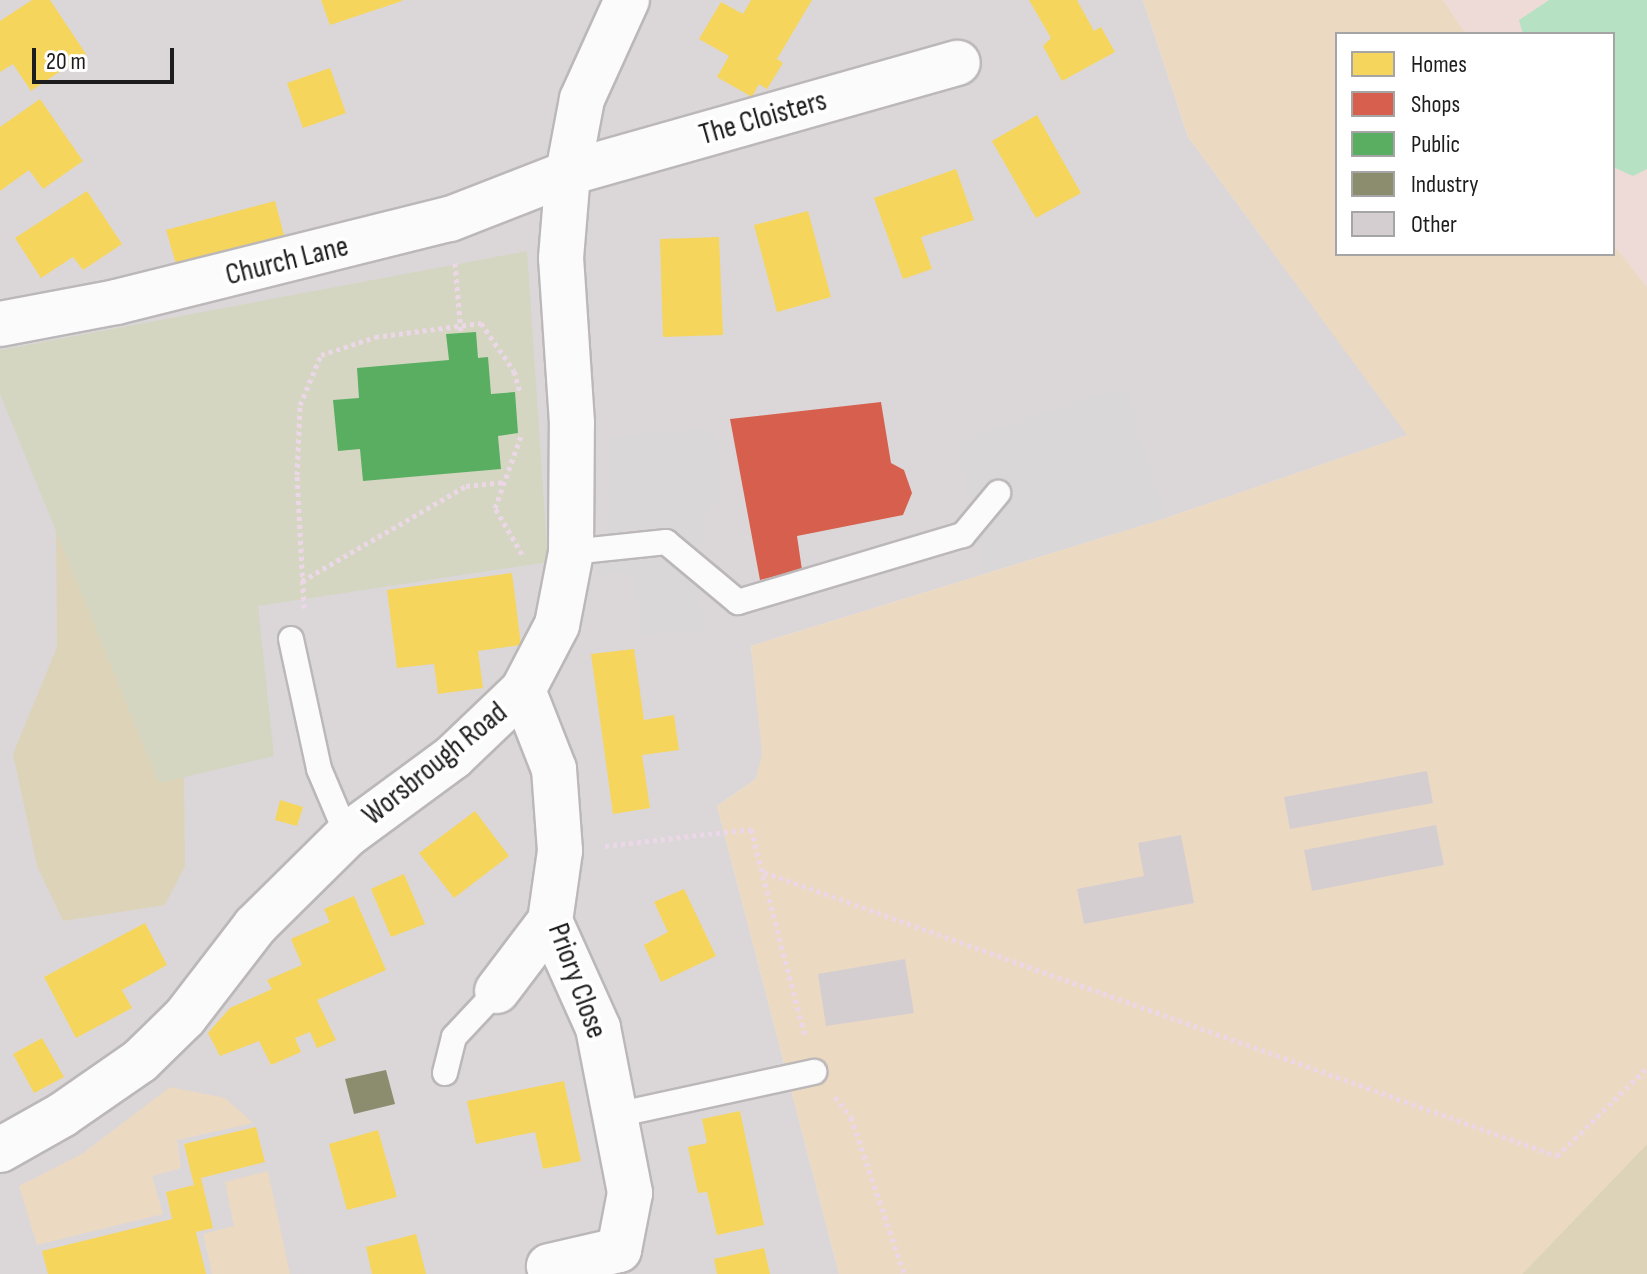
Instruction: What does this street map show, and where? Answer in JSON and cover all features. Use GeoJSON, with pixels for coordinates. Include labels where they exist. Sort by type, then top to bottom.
{"type":"FeatureCollection","features":[{"type":"Feature","properties":{"kind":"street","name":"Worsbrough Road"},"geometry":{"type":"LineString","coordinates":[[0,1150],[62,1115],[140,1061],[185,1017],[255,926],[347,835],[453,757],[523,690],[557,625],[571,552],[572,423],[561,258],[568,173],[582,99],[627,0]]}},
{"type":"Feature","properties":{"kind":"street","name":"The Cloisters"},"geometry":{"type":"LineString","coordinates":[[568,173],[958,63]]}},
{"type":"Feature","properties":{"kind":"street","name":"Church Lane"},"geometry":{"type":"LineString","coordinates":[[0,324],[116,302],[450,219],[568,173]]}},
{"type":"Feature","properties":{"kind":"street","name":"Priory Close"},"geometry":{"type":"LineString","coordinates":[[523,690],[554,769],[560,851],[550,921],[598,1028],[630,1193],[619,1250],[549,1266]]}},
{"type":"Feature","properties":{"kind":"street"},"geometry":{"type":"LineString","coordinates":[[497,991],[550,921]]}},
{"type":"Feature","properties":{"kind":"lane"},"geometry":{"type":"LineString","coordinates":[[571,552],[666,542],[738,602],[963,535],[998,493]]}},
{"type":"Feature","properties":{"kind":"lane"},"geometry":{"type":"LineString","coordinates":[[291,639],[319,769],[347,835]]}},
{"type":"Feature","properties":{"kind":"lane"},"geometry":{"type":"LineString","coordinates":[[445,1073],[454,1037],[497,991]]}},
{"type":"Feature","properties":{"kind":"lane"},"geometry":{"type":"LineString","coordinates":[[616,1115],[814,1072]]}},
{"type":"Feature","properties":{"kind":"path"},"geometry":{"type":"LineString","coordinates":[[450,219],[461,333]]}},
{"type":"Feature","properties":{"kind":"path"},"geometry":{"type":"LineString","coordinates":[[303,599],[300,405],[321,355],[375,337],[460,322],[481,323],[514,371],[522,397]]}},
{"type":"Feature","properties":{"kind":"path"},"geometry":{"type":"LineString","coordinates":[[524,422],[495,508],[529,565]]}},
{"type":"Feature","properties":{"kind":"path"},"geometry":{"type":"LineString","coordinates":[[302,581],[466,486],[505,482]]}},
{"type":"Feature","properties":{"kind":"path"},"geometry":{"type":"LineString","coordinates":[[560,851],[751,829],[814,1072],[851,1117],[904,1274]]}},
{"type":"Feature","properties":{"kind":"path"},"geometry":{"type":"LineString","coordinates":[[764,872],[1557,1156],[1647,1068]]}},
{"type":"Feature","properties":{"kind":"shaded area"},"geometry":{"type":"Polygon","coordinates":[[[0,0],[1143,0],[1188,137],[1408,435],[1166,518],[751,646],[763,754],[756,779],[717,806],[839,1274],[0,1274],[0,0]]]}},
{"type":"Feature","properties":{"kind":"shaded area"},"geometry":{"type":"Polygon","coordinates":[[[1143,0],[1443,0],[1465,32],[1335,32],[1335,256],[1615,256],[1615,247],[1647,287],[1647,1144],[1522,1274],[839,1274],[717,806],[756,779],[762,754],[751,646],[1166,518],[1407,435],[1188,137],[1143,0]]]}},
{"type":"Feature","properties":{"kind":"shaded area"},"geometry":{"type":"Polygon","coordinates":[[[1443,0],[1647,0],[1647,287],[1615,247],[1615,32],[1465,32],[1443,0]]]}},
{"type":"Feature","properties":{"kind":"shaded area"},"geometry":{"type":"Polygon","coordinates":[[[1549,0],[1647,0],[1647,169],[1633,176],[1615,168],[1615,32],[1522,32],[1519,20],[1549,0]]]}},
{"type":"Feature","properties":{"kind":"shaded area"},"geometry":{"type":"Polygon","coordinates":[[[527,251],[548,562],[258,606],[274,756],[159,783],[0,394],[0,350],[527,251]]]}},
{"type":"Feature","properties":{"kind":"shaded area"},"geometry":{"type":"Polygon","coordinates":[[[1124,387],[1166,518],[985,573],[958,442],[1124,387]]]}},
{"type":"Feature","properties":{"kind":"shaded area"},"geometry":{"type":"Polygon","coordinates":[[[715,428],[723,496],[701,517],[698,596],[704,631],[642,635],[633,572],[600,576],[609,514],[609,437],[715,428]]]}},
{"type":"Feature","properties":{"kind":"shaded area"},"geometry":{"type":"Polygon","coordinates":[[[56,524],[183,696],[185,866],[165,905],[63,921],[37,866],[13,754],[57,647],[56,524]]]}},
{"type":"Feature","properties":{"kind":"shaded area"},"geometry":{"type":"Polygon","coordinates":[[[170,1087],[225,1098],[253,1123],[177,1140],[181,1168],[152,1176],[163,1214],[37,1245],[19,1186],[82,1154],[170,1087]]]}},
{"type":"Feature","properties":{"kind":"shaded area"},"geometry":{"type":"Polygon","coordinates":[[[1647,1144],[1647,1274],[1522,1274],[1647,1144]]]}},
{"type":"Feature","properties":{"kind":"shaded area"},"geometry":{"type":"Polygon","coordinates":[[[268,1171],[290,1274],[212,1274],[203,1234],[234,1226],[225,1182],[268,1171]]]}},
{"type":"Feature","properties":{"kind":"building: Homes"},"geometry":{"type":"Polygon","coordinates":[[[32,0],[50,0],[86,54],[31,91],[13,64],[0,72],[0,21],[32,0]]]}},
{"type":"Feature","properties":{"kind":"building: Homes"},"geometry":{"type":"Polygon","coordinates":[[[321,0],[402,0],[402,1],[330,25],[321,0]]]}},
{"type":"Feature","properties":{"kind":"building: Homes"},"geometry":{"type":"Polygon","coordinates":[[[751,0],[812,0],[777,59],[783,63],[767,89],[759,84],[752,97],[717,77],[729,56],[699,39],[721,2],[743,14],[751,0]]]}},
{"type":"Feature","properties":{"kind":"building: Homes"},"geometry":{"type":"Polygon","coordinates":[[[1029,0],[1077,0],[1094,31],[1101,27],[1115,52],[1062,81],[1043,46],[1051,38],[1029,0]]]}},
{"type":"Feature","properties":{"kind":"building: Homes"},"geometry":{"type":"Polygon","coordinates":[[[330,68],[346,113],[303,128],[287,83],[330,68]]]}},
{"type":"Feature","properties":{"kind":"building: Homes"},"geometry":{"type":"Polygon","coordinates":[[[40,99],[83,161],[43,189],[29,170],[0,191],[0,127],[40,99]]]}},
{"type":"Feature","properties":{"kind":"building: Homes"},"geometry":{"type":"Polygon","coordinates":[[[1037,115],[1081,193],[1036,218],[992,141],[1037,115]]]}},
{"type":"Feature","properties":{"kind":"building: Homes"},"geometry":{"type":"Polygon","coordinates":[[[956,169],[974,220],[921,237],[932,269],[903,279],[874,198],[956,169]]]}},
{"type":"Feature","properties":{"kind":"building: Homes"},"geometry":{"type":"Polygon","coordinates":[[[87,191],[122,244],[83,270],[73,257],[41,278],[15,238],[87,191]]]}},
{"type":"Feature","properties":{"kind":"building: Homes"},"geometry":{"type":"Polygon","coordinates":[[[275,201],[284,235],[176,264],[166,230],[275,201]]]}},
{"type":"Feature","properties":{"kind":"building: Homes"},"geometry":{"type":"Polygon","coordinates":[[[808,211],[831,297],[777,312],[754,225],[808,211]]]}},
{"type":"Feature","properties":{"kind":"building: Homes"},"geometry":{"type":"Polygon","coordinates":[[[719,237],[723,335],[663,337],[660,239],[719,237]]]}},
{"type":"Feature","properties":{"kind":"building: Homes"},"geometry":{"type":"Polygon","coordinates":[[[512,573],[521,645],[478,651],[483,688],[438,694],[434,664],[397,668],[387,590],[512,573]]]}},
{"type":"Feature","properties":{"kind":"building: Homes"},"geometry":{"type":"Polygon","coordinates":[[[634,649],[644,720],[674,715],[679,750],[642,755],[650,808],[613,814],[591,654],[634,649]]]}},
{"type":"Feature","properties":{"kind":"building: Homes"},"geometry":{"type":"Polygon","coordinates":[[[280,800],[303,807],[297,826],[275,820],[280,800]]]}},
{"type":"Feature","properties":{"kind":"building: Homes"},"geometry":{"type":"Polygon","coordinates":[[[475,811],[509,856],[454,898],[419,853],[475,811]]]}},
{"type":"Feature","properties":{"kind":"building: Homes"},"geometry":{"type":"Polygon","coordinates":[[[404,874],[425,924],[391,937],[371,889],[404,874]]]}},
{"type":"Feature","properties":{"kind":"building: Homes"},"geometry":{"type":"Polygon","coordinates":[[[684,889],[716,956],[661,982],[644,945],[668,932],[654,902],[684,889]]]}},
{"type":"Feature","properties":{"kind":"building: Homes"},"geometry":{"type":"Polygon","coordinates":[[[354,896],[386,970],[317,1000],[336,1040],[317,1048],[310,1032],[295,1038],[301,1052],[271,1065],[259,1041],[220,1056],[208,1033],[230,1008],[272,989],[267,980],[302,965],[291,939],[330,922],[324,909],[354,896]]]}},
{"type":"Feature","properties":{"kind":"building: Homes"},"geometry":{"type":"Polygon","coordinates":[[[145,923],[167,965],[122,990],[132,1008],[76,1038],[44,977],[145,923]]]}},
{"type":"Feature","properties":{"kind":"building: Homes"},"geometry":{"type":"Polygon","coordinates":[[[42,1038],[64,1077],[34,1093],[13,1054],[42,1038]]]}},
{"type":"Feature","properties":{"kind":"building: Homes"},"geometry":{"type":"Polygon","coordinates":[[[564,1081],[581,1161],[543,1169],[535,1132],[476,1144],[467,1101],[564,1081]]]}},
{"type":"Feature","properties":{"kind":"building: Homes"},"geometry":{"type":"Polygon","coordinates":[[[740,1111],[764,1225],[717,1235],[707,1192],[698,1193],[688,1147],[707,1143],[702,1119],[740,1111]]]}},
{"type":"Feature","properties":{"kind":"building: Homes"},"geometry":{"type":"Polygon","coordinates":[[[256,1127],[265,1162],[201,1178],[213,1228],[196,1232],[206,1274],[48,1274],[42,1251],[172,1219],[166,1192],[194,1185],[184,1144],[256,1127]]]}},
{"type":"Feature","properties":{"kind":"building: Homes"},"geometry":{"type":"Polygon","coordinates":[[[378,1130],[397,1197],[347,1210],[329,1144],[378,1130]]]}},
{"type":"Feature","properties":{"kind":"building: Homes"},"geometry":{"type":"Polygon","coordinates":[[[416,1234],[426,1274],[372,1274],[366,1247],[416,1234]]]}},
{"type":"Feature","properties":{"kind":"building: Homes"},"geometry":{"type":"Polygon","coordinates":[[[764,1248],[770,1274],[717,1274],[714,1259],[764,1248]]]}},
{"type":"Feature","properties":{"kind":"building: Shops"},"geometry":{"type":"Polygon","coordinates":[[[881,402],[891,463],[904,470],[912,493],[903,515],[797,536],[802,570],[760,580],[730,419],[881,402]]]}},
{"type":"Feature","properties":{"kind":"building: Public"},"geometry":{"type":"Polygon","coordinates":[[[476,332],[478,358],[488,357],[491,394],[515,392],[518,433],[498,436],[501,469],[363,481],[360,449],[338,451],[333,400],[359,398],[357,368],[449,360],[446,334],[476,332]]]}},
{"type":"Feature","properties":{"kind":"building: Industry"},"geometry":{"type":"Polygon","coordinates":[[[386,1070],[395,1104],[354,1114],[345,1079],[386,1070]]]}},
{"type":"Feature","properties":{"kind":"building: Other"},"geometry":{"type":"Polygon","coordinates":[[[1427,771],[1433,803],[1290,829],[1284,797],[1427,771]]]}},
{"type":"Feature","properties":{"kind":"building: Other"},"geometry":{"type":"Polygon","coordinates":[[[1436,825],[1444,865],[1312,891],[1304,850],[1436,825]]]}},
{"type":"Feature","properties":{"kind":"building: Other"},"geometry":{"type":"Polygon","coordinates":[[[1181,835],[1194,903],[1084,924],[1077,889],[1144,876],[1138,843],[1181,835]]]}},
{"type":"Feature","properties":{"kind":"building: Other"},"geometry":{"type":"Polygon","coordinates":[[[905,959],[914,1013],[826,1026],[818,974],[905,959]]]}}]}
